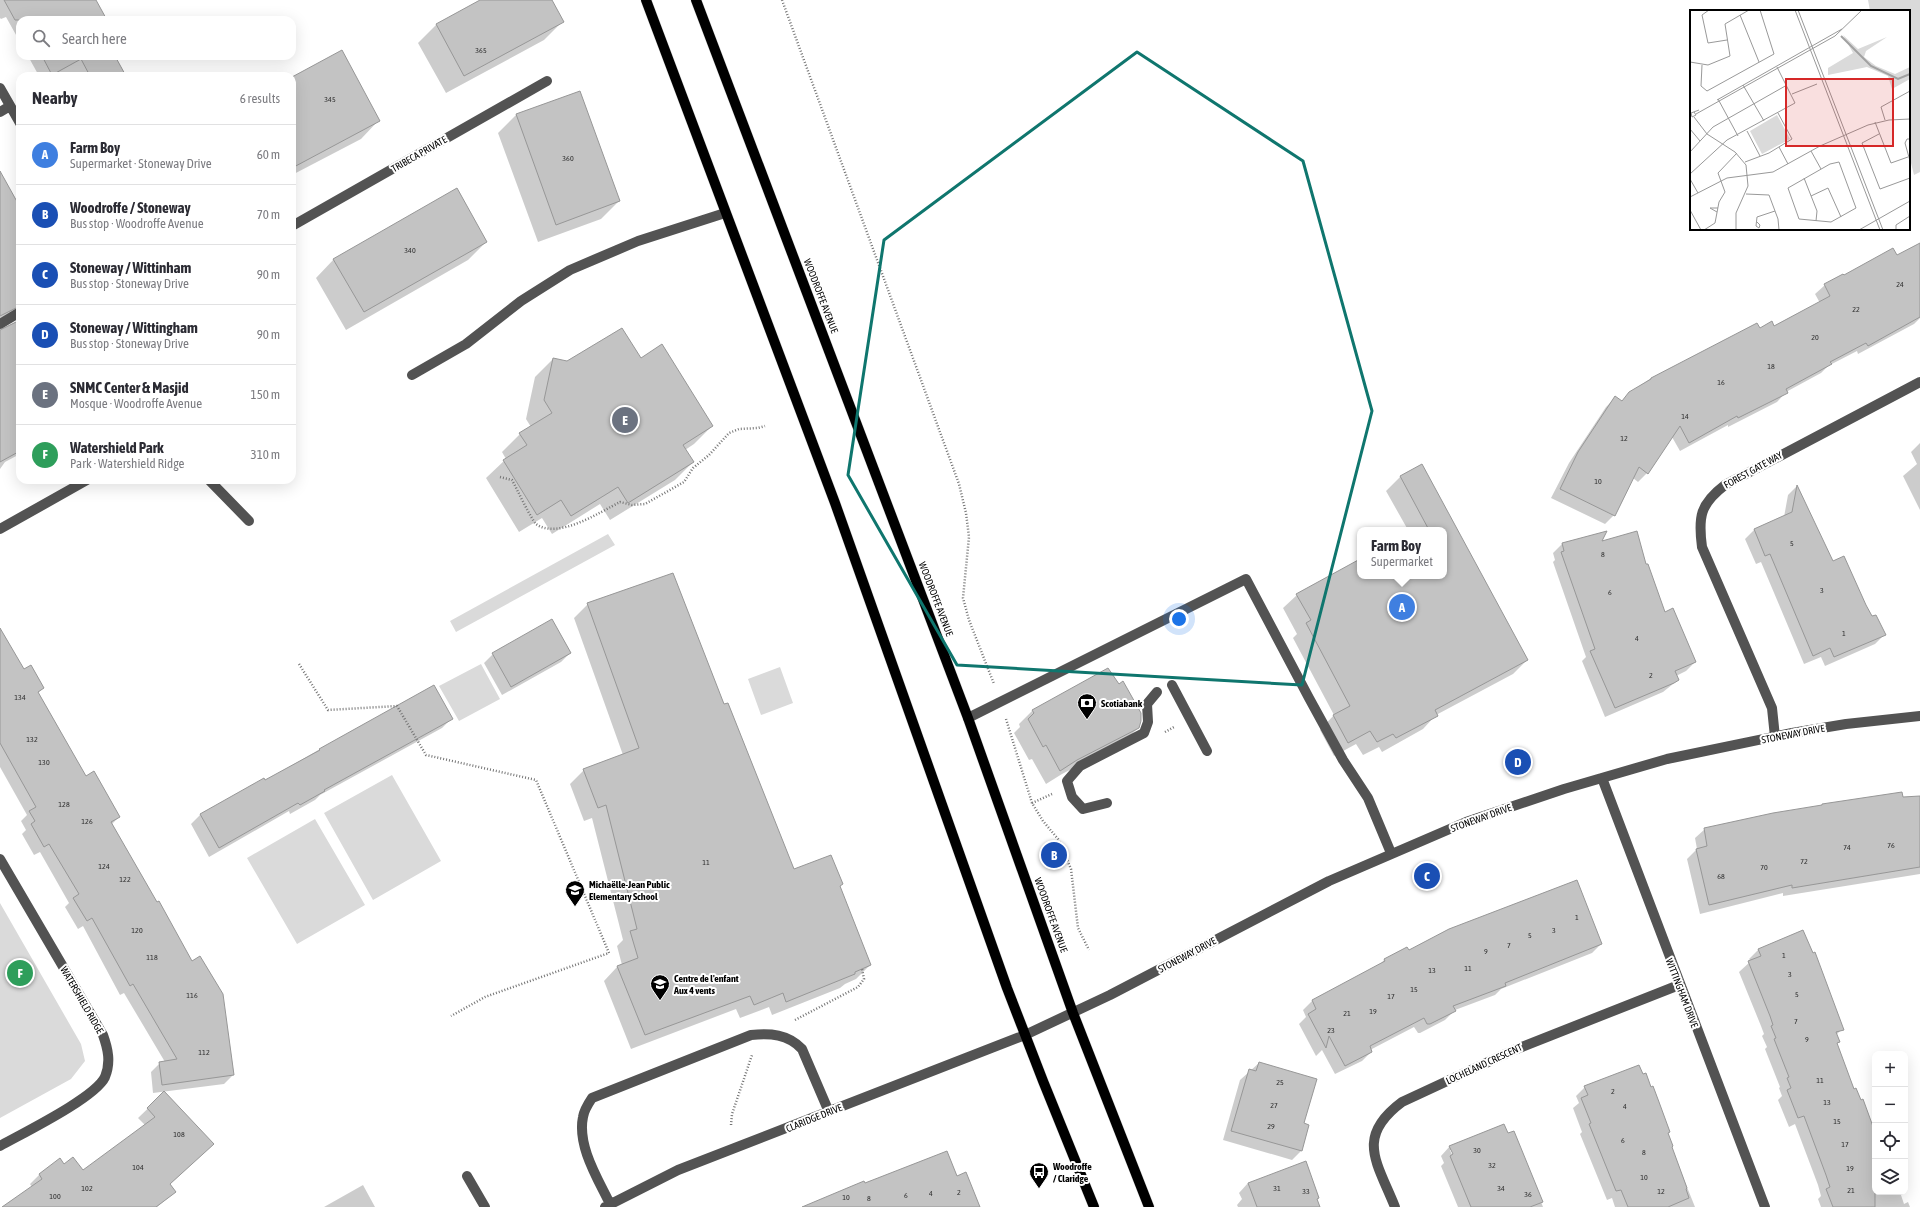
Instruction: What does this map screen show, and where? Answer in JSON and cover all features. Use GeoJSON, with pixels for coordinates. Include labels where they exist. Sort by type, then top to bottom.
{"type":"FeatureCollection","features":[{"type":"Feature","properties":{"kind":"main road"},"geometry":{"type":"LineString","coordinates":[[646,0],[725,213],[836,503],[1025,1035],[1094,1207]]}},
{"type":"Feature","properties":{"kind":"main road","name":"WOODROFFE AVENUE"},"geometry":{"type":"LineString","coordinates":[[696,0],[968,718],[1073,1012],[1149,1207]]}},
{"type":"Feature","properties":{"kind":"street","name":"TRIBECA PRIVATE"},"geometry":{"type":"LineString","coordinates":[[296,224],[547,81]]}},
{"type":"Feature","properties":{"kind":"street"},"geometry":{"type":"LineString","coordinates":[[0,88],[16,116]]}},
{"type":"Feature","properties":{"kind":"street"},"geometry":{"type":"LineString","coordinates":[[0,112],[10,106]]}},
{"type":"Feature","properties":{"kind":"street"},"geometry":{"type":"LineString","coordinates":[[412,375],[466,344],[521,301],[570,270],[638,241],[725,213]]}},
{"type":"Feature","properties":{"kind":"street"},"geometry":{"type":"LineString","coordinates":[[0,324],[16,314]]}},
{"type":"Feature","properties":{"kind":"street","name":"FOREST GATE WAY"},"geometry":{"type":"LineString","coordinates":[[1775,737],[1772,708],[1702,547],[1699,526],[1702,511],[1711,496],[1725,485],[1920,382]]}},
{"type":"Feature","properties":{"kind":"street"},"geometry":{"type":"LineString","coordinates":[[0,529],[80,484]]}},
{"type":"Feature","properties":{"kind":"street"},"geometry":{"type":"LineString","coordinates":[[213,484],[249,521]]}},
{"type":"Feature","properties":{"kind":"street"},"geometry":{"type":"LineString","coordinates":[[968,718],[1246,579],[1312,705],[1368,798],[1391,854]]}},
{"type":"Feature","properties":{"kind":"street"},"geometry":{"type":"LineString","coordinates":[[1172,685],[1206,751]]}},
{"type":"Feature","properties":{"kind":"street"},"geometry":{"type":"LineString","coordinates":[[1107,803],[1083,809],[1072,797],[1067,781],[1080,766],[1144,733],[1148,722],[1146,704],[1157,692]]}},
{"type":"Feature","properties":{"kind":"street","name":"STONEWAY DRIVE"},"geometry":{"type":"LineString","coordinates":[[1025,1035],[1110,995],[1329,881],[1466,822],[1602,778],[1667,759],[1846,724],[1920,716]]}},
{"type":"Feature","properties":{"kind":"street","name":"WITTINGHAM DRIVE"},"geometry":{"type":"LineString","coordinates":[[1602,778],[1679,985],[1765,1207]]}},
{"type":"Feature","properties":{"kind":"street","name":"WATERSHIELD RIDGE"},"geometry":{"type":"LineString","coordinates":[[0,859],[103,1035],[109,1054],[104,1077],[86,1098],[0,1146]]}},
{"type":"Feature","properties":{"kind":"street","name":"LOCHELAND CRESCENT"},"geometry":{"type":"LineString","coordinates":[[1394,1207],[1374,1150],[1374,1139],[1380,1124],[1390,1112],[1402,1102],[1514,1050],[1679,985]]}},
{"type":"Feature","properties":{"kind":"street"},"geometry":{"type":"LineString","coordinates":[[607,1206],[583,1140],[583,1116],[592,1098],[751,1035],[769,1034],[784,1036],[795,1041],[802,1049],[829,1112]]}},
{"type":"Feature","properties":{"kind":"street","name":"CLARIDGE DRIVE"},"geometry":{"type":"LineString","coordinates":[[607,1206],[678,1170],[1025,1035]]}},
{"type":"Feature","properties":{"kind":"street"},"geometry":{"type":"LineString","coordinates":[[467,1176],[485,1207]]}},
{"type":"Feature","properties":{"kind":"path"},"geometry":{"type":"LineString","coordinates":[[782,0],[959,484],[966,513],[969,537],[963,598],[969,620],[1001,702],[1032,803],[1043,821],[1058,839],[1071,869],[1078,928],[1089,950]]}},
{"type":"Feature","properties":{"kind":"path"},"geometry":{"type":"LineString","coordinates":[[500,477],[512,480],[536,523],[550,530],[576,524],[620,502],[632,505],[645,504],[684,482],[693,468],[709,455],[729,433],[739,429],[766,426]]}},
{"type":"Feature","properties":{"kind":"path"},"geometry":{"type":"LineString","coordinates":[[299,664],[328,710],[397,706],[426,755],[536,780],[609,953],[485,997],[451,1016]]}},
{"type":"Feature","properties":{"kind":"path"},"geometry":{"type":"LineString","coordinates":[[795,1020],[858,986],[864,980],[862,969]]}},
{"type":"Feature","properties":{"kind":"path"},"geometry":{"type":"LineString","coordinates":[[731,1125],[732,1114],[753,1051]]}},
{"type":"Feature","properties":{"kind":"highlighted area"},"geometry":{"type":"Polygon","coordinates":[[[1137,52],[1303,161],[1372,411],[1302,685],[957,665],[848,475],[884,240],[1137,52]]]}},
{"type":"Feature","properties":{"kind":"shaded area"},"geometry":{"type":"Polygon","coordinates":[[[1868,0],[1920,0],[1920,172],[1914,175],[1910,159],[1910,10],[1870,10],[1868,0]]]}},
{"type":"Feature","properties":{"kind":"shaded area"},"geometry":{"type":"Polygon","coordinates":[[[608,534],[615,545],[456,632],[450,621],[608,534]]]}},
{"type":"Feature","properties":{"kind":"shaded area"},"geometry":{"type":"Polygon","coordinates":[[[481,664],[500,699],[459,721],[439,686],[481,664]]]}},
{"type":"Feature","properties":{"kind":"shaded area"},"geometry":{"type":"Polygon","coordinates":[[[780,667],[793,703],[761,715],[748,679],[780,667]]]}},
{"type":"Feature","properties":{"kind":"shaded area"},"geometry":{"type":"Polygon","coordinates":[[[392,775],[441,861],[373,900],[324,813],[392,775]]]}},
{"type":"Feature","properties":{"kind":"shaded area"},"geometry":{"type":"Polygon","coordinates":[[[315,819],[365,905],[297,944],[247,858],[315,819]]]}},
{"type":"Feature","properties":{"kind":"shaded area"},"geometry":{"type":"Polygon","coordinates":[[[0,903],[81,1044],[85,1061],[71,1079],[0,1118],[0,903]]]}},
{"type":"Feature","properties":{"kind":"building"},"geometry":{"type":"Polygon","coordinates":[[[4,0],[96,0],[105,16],[16,16],[15,20],[4,0]]]}},
{"type":"Feature","properties":{"kind":"building"},"geometry":{"type":"Polygon","coordinates":[[[480,0],[552,0],[564,22],[464,76],[436,24],[480,0]]]}},
{"type":"Feature","properties":{"kind":"building"},"geometry":{"type":"Polygon","coordinates":[[[342,50],[380,121],[296,166],[296,75],[342,50]]]}},
{"type":"Feature","properties":{"kind":"building"},"geometry":{"type":"Polygon","coordinates":[[[44,60],[79,60],[57,72],[50,72],[44,60]]]}},
{"type":"Feature","properties":{"kind":"building"},"geometry":{"type":"Polygon","coordinates":[[[82,60],[117,60],[124,72],[88,72],[82,60]]]}},
{"type":"Feature","properties":{"kind":"building"},"geometry":{"type":"Polygon","coordinates":[[[580,91],[620,201],[556,225],[516,114],[580,91]]]}},
{"type":"Feature","properties":{"kind":"building"},"geometry":{"type":"Polygon","coordinates":[[[0,171],[16,200],[16,308],[0,316],[0,171]]]}},
{"type":"Feature","properties":{"kind":"building"},"geometry":{"type":"Polygon","coordinates":[[[457,188],[487,242],[364,312],[333,259],[457,188]]]}},
{"type":"Feature","properties":{"kind":"building"},"geometry":{"type":"Polygon","coordinates":[[[1920,243],[1920,317],[1868,346],[1866,343],[1830,362],[1832,364],[1786,389],[1788,393],[1738,418],[1737,416],[1689,443],[1680,426],[1648,474],[1639,467],[1615,516],[1560,489],[1578,452],[1615,396],[1622,401],[1629,392],[1651,378],[1757,323],[1760,328],[1772,321],[1774,326],[1830,296],[1824,284],[1843,274],[1844,275],[1893,248],[1897,255],[1920,243]]]}},
{"type":"Feature","properties":{"kind":"building"},"geometry":{"type":"Polygon","coordinates":[[[16,322],[16,453],[0,462],[0,330],[16,322]]]}},
{"type":"Feature","properties":{"kind":"building"},"geometry":{"type":"Polygon","coordinates":[[[622,328],[641,358],[662,344],[713,426],[683,445],[694,462],[628,503],[618,487],[571,516],[561,500],[537,515],[503,460],[527,445],[519,433],[552,413],[544,400],[553,358],[567,361],[622,328]]]}},
{"type":"Feature","properties":{"kind":"building"},"geometry":{"type":"Polygon","coordinates":[[[1422,464],[1528,660],[1435,710],[1438,716],[1396,738],[1393,734],[1377,742],[1370,731],[1348,743],[1333,715],[1350,706],[1306,623],[1311,620],[1296,594],[1357,561],[1357,579],[1447,579],[1447,527],[1427,527],[1400,476],[1422,464]]]}},
{"type":"Feature","properties":{"kind":"building"},"geometry":{"type":"Polygon","coordinates":[[[1797,485],[1833,561],[1844,556],[1866,605],[1872,616],[1876,615],[1886,635],[1834,657],[1830,648],[1813,656],[1770,554],[1765,556],[1754,529],[1792,512],[1797,485]]]}},
{"type":"Feature","properties":{"kind":"building"},"geometry":{"type":"Polygon","coordinates":[[[1607,531],[1602,541],[1637,531],[1646,564],[1648,564],[1665,612],[1673,608],[1696,662],[1675,671],[1679,680],[1674,683],[1615,708],[1590,651],[1595,649],[1561,552],[1564,551],[1562,543],[1607,531]]]}},
{"type":"Feature","properties":{"kind":"building"},"geometry":{"type":"Polygon","coordinates":[[[673,573],[724,704],[728,703],[794,869],[831,855],[843,884],[840,886],[871,965],[855,972],[855,974],[786,1002],[783,993],[754,1005],[750,996],[645,1035],[617,966],[638,958],[630,931],[637,929],[606,805],[598,808],[583,769],[639,748],[587,603],[673,573]]]}},
{"type":"Feature","properties":{"kind":"building"},"geometry":{"type":"Polygon","coordinates":[[[552,619],[571,653],[511,687],[492,653],[552,619]]]}},
{"type":"Feature","properties":{"kind":"building"},"geometry":{"type":"Polygon","coordinates":[[[0,628],[24,669],[31,665],[44,688],[38,692],[86,776],[94,771],[120,817],[111,822],[157,902],[159,901],[192,961],[200,956],[223,994],[234,1075],[162,1085],[159,1062],[177,1059],[133,984],[130,986],[92,918],[87,921],[73,898],[79,894],[49,844],[44,847],[31,824],[35,821],[29,811],[36,807],[0,743],[0,628]]]}},
{"type":"Feature","properties":{"kind":"building","name":"Scotiabank"},"geometry":{"type":"Polygon","coordinates":[[[1108,668],[1119,684],[1123,681],[1141,713],[1139,728],[1077,760],[1060,771],[1046,745],[1043,747],[1028,719],[1034,713],[1032,710],[1108,668]]]}},
{"type":"Feature","properties":{"kind":"building"},"geometry":{"type":"Polygon","coordinates":[[[434,685],[453,719],[324,790],[325,791],[300,805],[298,803],[219,848],[200,814],[264,778],[265,780],[320,750],[319,749],[434,685]]]}},
{"type":"Feature","properties":{"kind":"building"},"geometry":{"type":"Polygon","coordinates":[[[1902,792],[1903,797],[1920,796],[1920,867],[1792,888],[1792,885],[1709,905],[1696,849],[1707,846],[1704,828],[1822,804],[1902,792]]]}},
{"type":"Feature","properties":{"kind":"building"},"geometry":{"type":"Polygon","coordinates":[[[1577,880],[1602,944],[1505,983],[1506,986],[1453,1006],[1456,1011],[1430,1024],[1427,1024],[1424,1018],[1370,1046],[1372,1052],[1345,1066],[1329,1036],[1326,1048],[1308,1014],[1316,1009],[1312,1000],[1385,961],[1384,959],[1407,947],[1409,950],[1449,929],[1577,880]]]}},
{"type":"Feature","properties":{"kind":"building"},"geometry":{"type":"Polygon","coordinates":[[[1803,930],[1813,953],[1815,952],[1844,1030],[1836,1032],[1840,1042],[1837,1043],[1854,1089],[1856,1088],[1861,1100],[1863,1099],[1872,1124],[1872,1195],[1875,1195],[1875,1207],[1833,1207],[1826,1189],[1830,1187],[1804,1116],[1798,1118],[1787,1090],[1791,1088],[1787,1078],[1789,1077],[1774,1039],[1776,1038],[1771,1026],[1773,1025],[1770,1016],[1748,961],[1761,956],[1758,949],[1803,930]]]}},
{"type":"Feature","properties":{"kind":"building"},"geometry":{"type":"Polygon","coordinates":[[[1259,1062],[1317,1079],[1304,1123],[1309,1125],[1302,1151],[1231,1131],[1249,1069],[1256,1071],[1259,1062]]]}},
{"type":"Feature","properties":{"kind":"building"},"geometry":{"type":"Polygon","coordinates":[[[1639,1065],[1643,1074],[1646,1073],[1651,1087],[1653,1086],[1670,1132],[1668,1133],[1673,1146],[1672,1147],[1687,1188],[1689,1198],[1668,1207],[1628,1207],[1621,1190],[1616,1191],[1589,1124],[1591,1123],[1581,1098],[1588,1095],[1584,1086],[1639,1065]]]}},
{"type":"Feature","properties":{"kind":"building"},"geometry":{"type":"Polygon","coordinates":[[[164,1091],[214,1144],[170,1184],[176,1192],[156,1207],[2,1207],[42,1179],[39,1174],[60,1158],[64,1164],[73,1157],[83,1170],[155,1117],[147,1108],[164,1091]]]}},
{"type":"Feature","properties":{"kind":"building"},"geometry":{"type":"Polygon","coordinates":[[[1504,1124],[1508,1133],[1514,1131],[1543,1202],[1530,1207],[1471,1207],[1450,1156],[1453,1154],[1449,1146],[1504,1124]]]}},
{"type":"Feature","properties":{"kind":"building"},"geometry":{"type":"Polygon","coordinates":[[[947,1151],[957,1176],[966,1172],[980,1207],[802,1207],[864,1181],[865,1183],[947,1151]]]}},
{"type":"Feature","properties":{"kind":"building"},"geometry":{"type":"Polygon","coordinates":[[[1306,1161],[1319,1198],[1317,1199],[1320,1207],[1257,1207],[1248,1183],[1306,1161]]]}},
{"type":"Feature","properties":{"kind":"place","name":"SNMC Center & Masjid"},"geometry":{"type":"Point","coordinates":[625,420]}},
{"type":"Feature","properties":{"kind":"place","name":"Farm Boy"},"geometry":{"type":"Point","coordinates":[1402,607]}},
{"type":"Feature","properties":{"kind":"place","name":"Scotiabank"},"geometry":{"type":"Point","coordinates":[1087,720]}},
{"type":"Feature","properties":{"kind":"place","name":"Stoneway / Wittingham"},"geometry":{"type":"Point","coordinates":[1518,762]}},
{"type":"Feature","properties":{"kind":"place","name":"Woodroffe / Stoneway"},"geometry":{"type":"Point","coordinates":[1054,855]}},
{"type":"Feature","properties":{"kind":"place","name":"Stoneway / Wittinham"},"geometry":{"type":"Point","coordinates":[1427,876]}},
{"type":"Feature","properties":{"kind":"place","name":"Michaëlle-Jean Public Elementary School"},"geometry":{"type":"Point","coordinates":[575,907]}},
{"type":"Feature","properties":{"kind":"place","name":"Watershield Park"},"geometry":{"type":"Point","coordinates":[20,973]}},
{"type":"Feature","properties":{"kind":"place","name":"Centre de l'enfant Aux 4 vents"},"geometry":{"type":"Point","coordinates":[660,1001]}},
{"type":"Feature","properties":{"kind":"place","name":"Woodroffe / Claridge"},"geometry":{"type":"Point","coordinates":[1039,1189]}}]}
